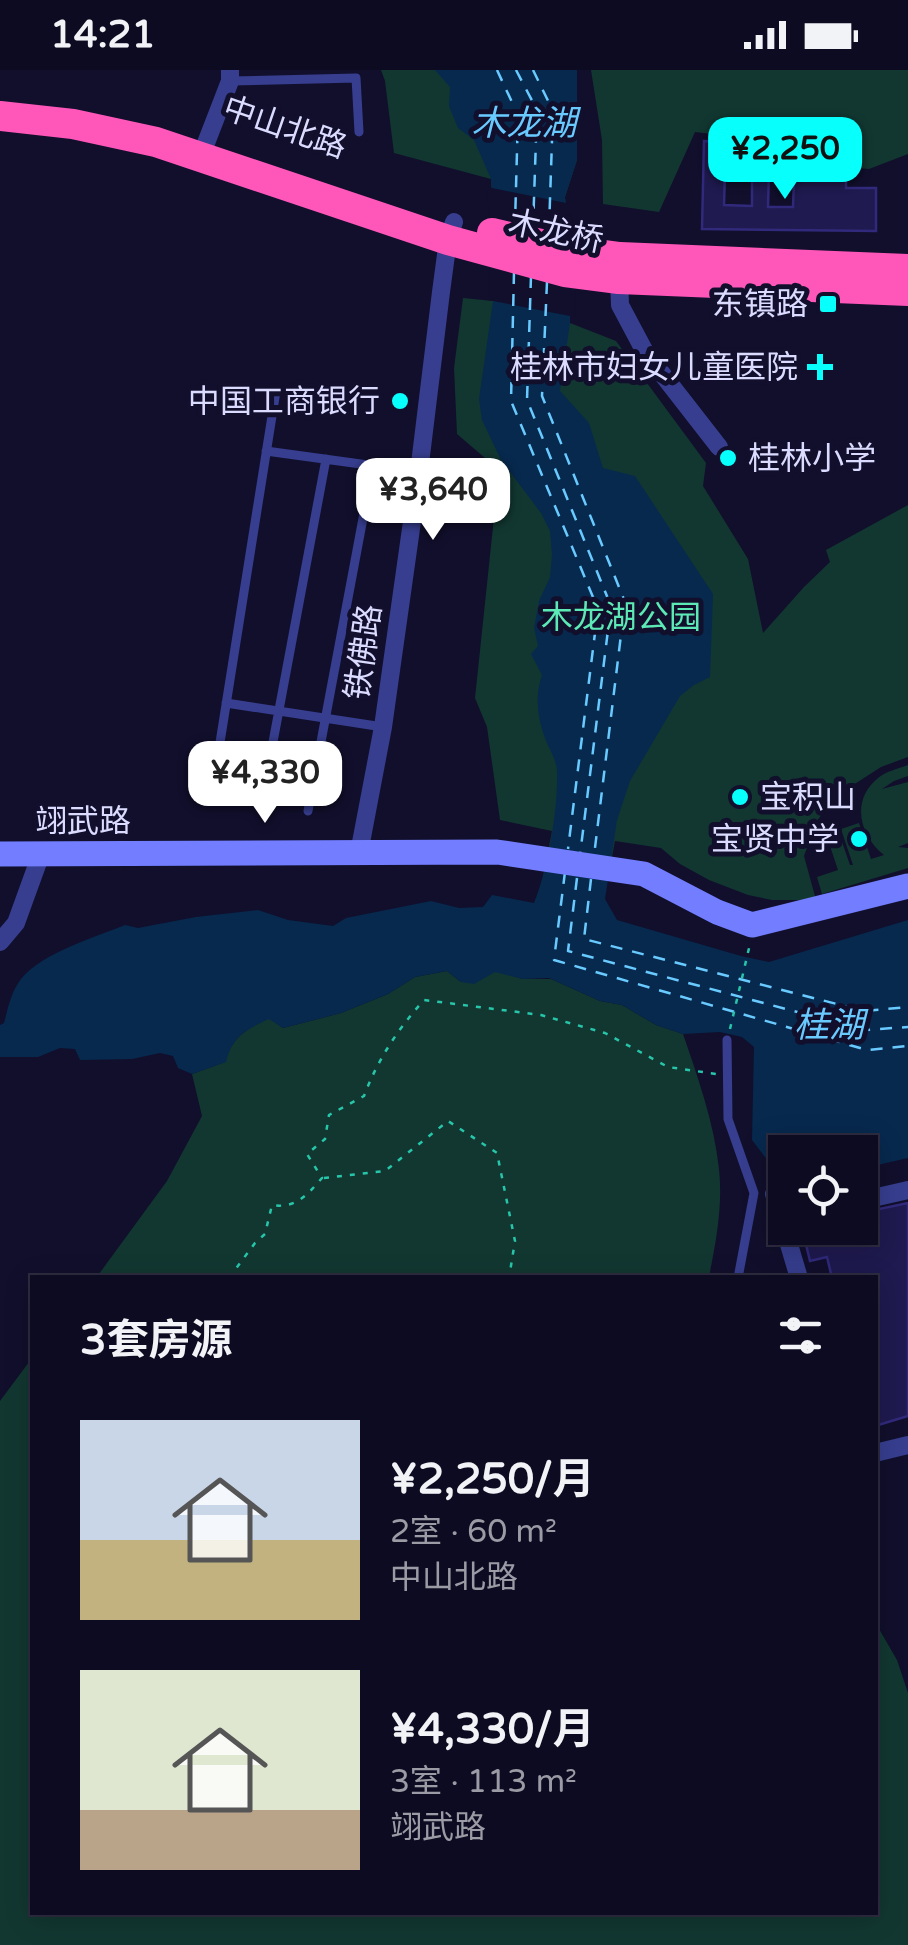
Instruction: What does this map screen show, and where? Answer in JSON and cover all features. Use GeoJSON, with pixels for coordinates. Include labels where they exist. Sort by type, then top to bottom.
{"type":"FeatureCollection","features":[{"type":"Feature","properties":{"kind":"highway","name":"中山北路"},"geometry":{"type":"LineString","coordinates":[[0,95],[110,110],[481,240]]}},
{"type":"Feature","properties":{"kind":"highway","name":"中山北路"},"geometry":{"type":"LineString","coordinates":[[0,116],[204,146]]}},
{"type":"Feature","properties":{"kind":"highway","name":"木龙桥"},"geometry":{"type":"LineString","coordinates":[[481,240],[568,250],[619,268]]}},
{"type":"Feature","properties":{"kind":"highway"},"geometry":{"type":"LineString","coordinates":[[619,268],[908,269]]}},
{"type":"Feature","properties":{"kind":"highway"},"geometry":{"type":"LineString","coordinates":[[619,268],[908,292]]}},
{"type":"Feature","properties":{"kind":"main road","name":"翊武路"},"geometry":{"type":"LineString","coordinates":[[0,854],[497,852],[644,874],[751,934]]}},
{"type":"Feature","properties":{"kind":"main road"},"geometry":{"type":"LineString","coordinates":[[751,934],[908,886]]}},
{"type":"Feature","properties":{"kind":"street"},"geometry":{"type":"LineString","coordinates":[[204,146],[230,76]]}},
{"type":"Feature","properties":{"kind":"street","name":"铁佛路"},"geometry":{"type":"LineString","coordinates":[[359,853],[383,726],[451,231]]}},
{"type":"Feature","properties":{"kind":"street"},"geometry":{"type":"LineString","coordinates":[[619,268],[620,305],[645,352],[719,447]]}},
{"type":"Feature","properties":{"kind":"street"},"geometry":{"type":"LineString","coordinates":[[0,942],[16,923],[40,854]]}},
{"type":"Feature","properties":{"kind":"street"},"geometry":{"type":"LineString","coordinates":[[878,1197],[908,1190]]}},
{"type":"Feature","properties":{"kind":"street"},"geometry":{"type":"LineString","coordinates":[[754,1193],[768,1194]]}},
{"type":"Feature","properties":{"kind":"street"},"geometry":{"type":"LineString","coordinates":[[791,1245],[798,1275]]}},
{"type":"Feature","properties":{"kind":"street"},"geometry":{"type":"LineString","coordinates":[[878,1452],[908,1444]]}},
{"type":"Feature","properties":{"kind":"lane"},"geometry":{"type":"LineString","coordinates":[[230,76],[356,78],[358,132]]}},
{"type":"Feature","properties":{"kind":"lane"},"geometry":{"type":"LineString","coordinates":[[211,798],[276,391]]}},
{"type":"Feature","properties":{"kind":"lane"},"geometry":{"type":"LineString","coordinates":[[266,451],[420,472]]}},
{"type":"Feature","properties":{"kind":"lane"},"geometry":{"type":"LineString","coordinates":[[262,806],[326,459]]}},
{"type":"Feature","properties":{"kind":"lane"},"geometry":{"type":"LineString","coordinates":[[308,811],[374,466]]}},
{"type":"Feature","properties":{"kind":"lane"},"geometry":{"type":"LineString","coordinates":[[226,703],[383,726]]}},
{"type":"Feature","properties":{"kind":"lane"},"geometry":{"type":"LineString","coordinates":[[727,1040],[728,1119],[754,1193],[739,1275]]}},
{"type":"Feature","properties":{"kind":"path"},"geometry":{"type":"LineString","coordinates":[[727,1040],[751,934]]}},
{"type":"Feature","properties":{"kind":"path"},"geometry":{"type":"LineString","coordinates":[[322,1178],[308,1154],[325,1139],[329,1115],[364,1096],[400,1027],[424,1000],[541,1015],[605,1033],[668,1067],[728,1076]]}},
{"type":"Feature","properties":{"kind":"path"},"geometry":{"type":"LineString","coordinates":[[231,1275],[265,1234],[272,1204],[282,1206],[304,1199],[322,1178],[385,1171],[448,1122],[497,1153],[515,1240],[509,1275]]}},
{"type":"Feature","properties":{"kind":"green space","name":"木龙湖公园"},"geometry":{"type":"Polygon","coordinates":[[[381,70],[577,70],[577,160],[565,197],[571,258],[570,323],[616,341],[706,463],[703,486],[748,559],[763,633],[830,562],[826,550],[908,505],[908,757],[881,767],[836,796],[816,822],[804,856],[816,900],[772,900],[748,895],[709,880],[661,848],[615,841],[604,899],[541,887],[552,831],[500,820],[487,727],[475,698],[499,470],[457,434],[454,368],[463,298],[493,301],[491,179],[394,153],[381,70]]]}},
{"type":"Feature","properties":{"kind":"green space"},"geometry":{"type":"Polygon","coordinates":[[[591,70],[908,70],[908,154],[869,169],[825,165],[729,136],[695,132],[659,212],[603,204],[602,140],[591,70]]]}},
{"type":"Feature","properties":{"kind":"green space"},"geometry":{"type":"Polygon","coordinates":[[[908,765],[908,776],[882,789],[908,782],[908,843],[898,847],[908,848],[908,868],[822,894],[817,877],[838,870],[829,843],[841,839],[853,865],[841,829],[859,823],[871,859],[884,855],[864,828],[861,807],[869,787],[878,778],[908,765]]]}},
{"type":"Feature","properties":{"kind":"green space"},"geometry":{"type":"Polygon","coordinates":[[[447,971],[461,982],[495,971],[523,979],[551,979],[600,1001],[622,1005],[656,1025],[683,1034],[709,1117],[719,1169],[719,1210],[709,1275],[98,1275],[167,1181],[202,1116],[192,1074],[225,1062],[236,1040],[269,1018],[283,1028],[341,1013],[388,994],[415,977],[447,971]]]}},
{"type":"Feature","properties":{"kind":"green space"},"geometry":{"type":"Polygon","coordinates":[[[30,1361],[30,1915],[878,1915],[878,1627],[897,1660],[908,1693],[908,1945],[0,1945],[0,1401],[30,1361]]]}},
{"type":"Feature","properties":{"kind":"water"},"geometry":{"type":"Polygon","coordinates":[[[435,70],[577,70],[577,160],[565,197],[571,258],[570,323],[560,391],[589,423],[603,468],[635,476],[713,594],[710,677],[680,696],[630,781],[617,820],[605,899],[617,920],[769,962],[908,920],[908,1158],[878,1165],[878,1135],[768,1135],[768,1161],[752,1140],[754,1047],[742,1037],[720,1032],[683,1034],[656,1025],[622,1005],[600,1001],[549,978],[523,979],[495,972],[474,984],[461,982],[447,971],[415,977],[388,994],[341,1013],[283,1028],[269,1019],[242,1034],[226,1062],[192,1074],[178,1068],[173,1056],[160,1053],[132,1059],[80,1060],[75,1049],[60,1048],[38,1057],[0,1057],[0,1025],[21,979],[55,954],[125,925],[138,928],[258,910],[288,920],[333,926],[346,918],[431,901],[459,908],[483,907],[492,895],[534,903],[548,856],[557,787],[556,765],[538,709],[542,675],[531,654],[538,646],[534,628],[539,601],[550,577],[550,531],[501,460],[482,420],[479,399],[493,301],[491,179],[474,140],[458,128],[449,106],[450,87],[435,70]]]}},
{"type":"Feature","properties":{"kind":"pier"},"geometry":{"type":"Polygon","coordinates":[[[487,187],[571,204],[576,259],[575,317],[488,300],[487,187]]]}},
{"type":"Feature","properties":{"kind":"building"},"geometry":{"type":"Polygon","coordinates":[[[704,141],[726,142],[724,205],[752,206],[752,170],[769,171],[768,207],[793,207],[794,179],[846,180],[846,188],[876,188],[876,231],[702,229],[704,141]]]}},
{"type":"Feature","properties":{"kind":"building"},"geometry":{"type":"Polygon","coordinates":[[[908,1203],[908,1416],[878,1425],[878,1275],[831,1275],[827,1257],[810,1261],[806,1245],[878,1245],[878,1209],[908,1203]]]}},
{"type":"Feature","properties":{"kind":"ferry route"},"geometry":{"type":"LineString","coordinates":[[497,70],[518,115],[515,224]]}},
{"type":"Feature","properties":{"kind":"ferry route"},"geometry":{"type":"LineString","coordinates":[[516,70],[537,110],[533,228]]}},
{"type":"Feature","properties":{"kind":"ferry route"},"geometry":{"type":"LineString","coordinates":[[533,70],[553,111],[549,229]]}},
{"type":"Feature","properties":{"kind":"ferry route"},"geometry":{"type":"LineString","coordinates":[[514,272],[511,401],[598,609],[568,849]]}},
{"type":"Feature","properties":{"kind":"ferry route"},"geometry":{"type":"LineString","coordinates":[[531,276],[527,400],[611,606],[580,855]]}},
{"type":"Feature","properties":{"kind":"ferry route"},"geometry":{"type":"LineString","coordinates":[[547,282],[542,396],[625,602],[594,856]]}},
{"type":"Feature","properties":{"kind":"ferry route"},"geometry":{"type":"LineString","coordinates":[[565,872],[554,960],[867,1050],[908,1046]]}},
{"type":"Feature","properties":{"kind":"ferry route"},"geometry":{"type":"LineString","coordinates":[[577,878],[568,951],[865,1030],[908,1027]]}},
{"type":"Feature","properties":{"kind":"ferry route"},"geometry":{"type":"LineString","coordinates":[[591,879],[584,939],[864,1011],[908,1007]]}},
{"type":"Feature","properties":{"kind":"place","name":"东镇路"},"geometry":{"type":"Point","coordinates":[828,304]}},
{"type":"Feature","properties":{"kind":"place","name":"桂林市妇女儿童医院"},"geometry":{"type":"Point","coordinates":[820,367]}},
{"type":"Feature","properties":{"kind":"place","name":"中国工商银行"},"geometry":{"type":"Point","coordinates":[400,401]}},
{"type":"Feature","properties":{"kind":"place","name":"桂林小学"},"geometry":{"type":"Point","coordinates":[728,458]}},
{"type":"Feature","properties":{"kind":"place","name":"宝积山"},"geometry":{"type":"Point","coordinates":[740,797]}},
{"type":"Feature","properties":{"kind":"place","name":"宝贤中学"},"geometry":{"type":"Point","coordinates":[859,839]}},
{"type":"Feature","properties":{"kind":"water label","name":"木龙湖"},"geometry":{"type":"Point","coordinates":[524,123]}},
{"type":"Feature","properties":{"kind":"water label","name":"桂湖"},"geometry":{"type":"Point","coordinates":[829,1025]}}]}
